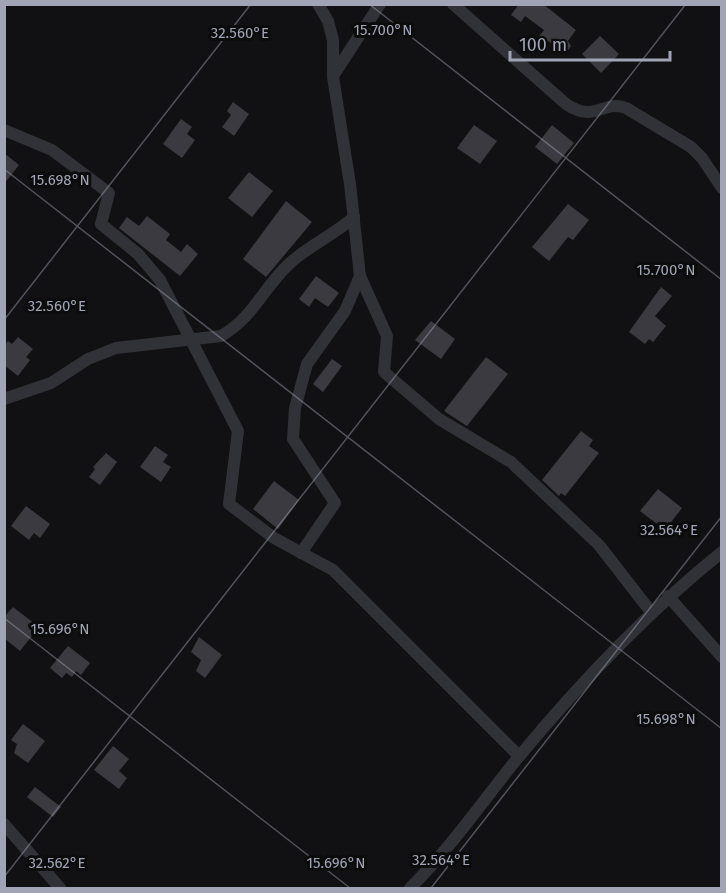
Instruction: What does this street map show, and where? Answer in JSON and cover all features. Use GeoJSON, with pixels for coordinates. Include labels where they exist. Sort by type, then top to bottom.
{"type":"FeatureCollection","features":[{"type":"Feature","properties":{"kind":"street"},"geometry":{"type":"LineString","coordinates":[[318,4],[331,29],[333,77],[354,218],[360,276],[387,336],[384,372],[439,419],[511,462],[599,545],[651,612]]}},
{"type":"Feature","properties":{"kind":"street"},"geometry":{"type":"LineString","coordinates":[[333,77],[380,4]]}},
{"type":"Feature","properties":{"kind":"street"},"geometry":{"type":"LineString","coordinates":[[453,4],[566,104],[587,113],[618,106],[626,108],[691,147],[702,158],[722,188]]}},
{"type":"Feature","properties":{"kind":"street"},"geometry":{"type":"LineString","coordinates":[[4,130],[52,150],[109,193],[101,224],[138,254],[160,280],[238,431],[229,504],[274,538],[333,570],[519,756]]}},
{"type":"Feature","properties":{"kind":"street"},"geometry":{"type":"LineString","coordinates":[[4,399],[51,383],[106,351],[191,338],[210,339],[235,328],[254,310],[289,264],[338,232],[354,218]]}},
{"type":"Feature","properties":{"kind":"street"},"geometry":{"type":"LineString","coordinates":[[301,553],[335,503],[293,439],[301,380],[314,352],[345,311],[360,276]]}},
{"type":"Feature","properties":{"kind":"street"},"geometry":{"type":"LineString","coordinates":[[410,888],[451,845],[519,756],[651,612],[722,552]]}},
{"type":"Feature","properties":{"kind":"street"},"geometry":{"type":"LineString","coordinates":[[668,596],[722,657]]}},
{"type":"Feature","properties":{"kind":"street"},"geometry":{"type":"LineString","coordinates":[[4,824],[60,888]]}},
{"type":"Feature","properties":{"kind":"building"},"geometry":{"type":"Polygon","coordinates":[[[519,4],[543,4],[576,30],[568,41],[571,46],[566,53],[548,41],[543,44],[537,39],[544,30],[525,16],[521,22],[511,15],[519,4]]]}},
{"type":"Feature","properties":{"kind":"building"},"geometry":{"type":"Polygon","coordinates":[[[600,36],[619,54],[601,73],[582,54],[600,36]]]}},
{"type":"Feature","properties":{"kind":"building"},"geometry":{"type":"Polygon","coordinates":[[[233,102],[249,114],[234,136],[222,127],[231,115],[227,111],[233,102]]]}},
{"type":"Feature","properties":{"kind":"building"},"geometry":{"type":"Polygon","coordinates":[[[181,119],[192,127],[187,134],[195,140],[182,158],[163,144],[181,119]]]}},
{"type":"Feature","properties":{"kind":"building"},"geometry":{"type":"Polygon","coordinates":[[[474,125],[497,141],[480,164],[457,148],[474,125]]]}},
{"type":"Feature","properties":{"kind":"building"},"geometry":{"type":"Polygon","coordinates":[[[552,125],[574,143],[557,164],[535,147],[552,125]]]}},
{"type":"Feature","properties":{"kind":"building"},"geometry":{"type":"Polygon","coordinates":[[[4,153],[19,165],[4,184],[4,153]]]}},
{"type":"Feature","properties":{"kind":"building"},"geometry":{"type":"Polygon","coordinates":[[[249,172],[273,191],[252,217],[228,198],[249,172]]]}},
{"type":"Feature","properties":{"kind":"building"},"geometry":{"type":"Polygon","coordinates":[[[286,201],[312,222],[266,277],[243,259],[286,201]]]}},
{"type":"Feature","properties":{"kind":"building"},"geometry":{"type":"Polygon","coordinates":[[[568,204],[589,220],[573,240],[568,237],[549,261],[532,247],[568,204]]]}},
{"type":"Feature","properties":{"kind":"building"},"geometry":{"type":"Polygon","coordinates":[[[147,216],[170,234],[166,240],[181,252],[187,244],[198,254],[180,276],[119,228],[127,217],[139,226],[147,216]]]}},
{"type":"Feature","properties":{"kind":"building"},"geometry":{"type":"Polygon","coordinates":[[[316,276],[339,293],[328,307],[315,298],[309,307],[299,299],[316,276]]]}},
{"type":"Feature","properties":{"kind":"building"},"geometry":{"type":"Polygon","coordinates":[[[661,287],[672,296],[655,316],[666,326],[653,342],[649,339],[645,344],[629,332],[661,287]]]}},
{"type":"Feature","properties":{"kind":"building"},"geometry":{"type":"Polygon","coordinates":[[[431,321],[455,339],[441,359],[415,340],[431,321]]]}},
{"type":"Feature","properties":{"kind":"building"},"geometry":{"type":"Polygon","coordinates":[[[18,337],[33,349],[26,357],[30,360],[18,376],[4,365],[4,346],[8,341],[12,344],[18,337]]]}},
{"type":"Feature","properties":{"kind":"building"},"geometry":{"type":"Polygon","coordinates":[[[486,357],[508,374],[467,426],[444,411],[486,357]]]}},
{"type":"Feature","properties":{"kind":"building"},"geometry":{"type":"Polygon","coordinates":[[[332,359],[342,366],[323,392],[313,384],[332,359]]]}},
{"type":"Feature","properties":{"kind":"building"},"geometry":{"type":"Polygon","coordinates":[[[581,431],[593,440],[589,446],[599,453],[565,496],[561,493],[559,496],[542,480],[581,431]]]}},
{"type":"Feature","properties":{"kind":"building"},"geometry":{"type":"Polygon","coordinates":[[[155,446],[168,455],[163,462],[171,467],[161,482],[140,467],[155,446]]]}},
{"type":"Feature","properties":{"kind":"building"},"geometry":{"type":"Polygon","coordinates":[[[106,453],[117,462],[100,485],[89,477],[95,469],[93,467],[106,453]]]}},
{"type":"Feature","properties":{"kind":"building"},"geometry":{"type":"Polygon","coordinates":[[[274,481],[299,500],[278,529],[253,509],[274,481]]]}},
{"type":"Feature","properties":{"kind":"building"},"geometry":{"type":"Polygon","coordinates":[[[658,489],[682,508],[665,530],[640,511],[658,489]]]}},
{"type":"Feature","properties":{"kind":"building"},"geometry":{"type":"Polygon","coordinates":[[[26,506],[50,524],[40,538],[34,533],[29,540],[11,526],[26,506]]]}},
{"type":"Feature","properties":{"kind":"building"},"geometry":{"type":"Polygon","coordinates":[[[13,607],[39,627],[20,651],[4,638],[4,617],[13,607]]]}},
{"type":"Feature","properties":{"kind":"building"},"geometry":{"type":"Polygon","coordinates":[[[199,637],[222,655],[205,678],[196,671],[201,660],[191,652],[199,637]]]}},
{"type":"Feature","properties":{"kind":"building"},"geometry":{"type":"Polygon","coordinates":[[[68,646],[90,663],[81,675],[76,671],[72,677],[66,673],[62,678],[50,668],[68,646]]]}},
{"type":"Feature","properties":{"kind":"building"},"geometry":{"type":"Polygon","coordinates":[[[23,724],[45,741],[28,763],[14,753],[17,744],[11,740],[23,724]]]}},
{"type":"Feature","properties":{"kind":"building"},"geometry":{"type":"Polygon","coordinates":[[[113,746],[129,759],[119,771],[127,778],[119,789],[94,770],[113,746]]]}},
{"type":"Feature","properties":{"kind":"building"},"geometry":{"type":"Polygon","coordinates":[[[35,787],[61,807],[53,817],[27,797],[35,787]]]}}]}
